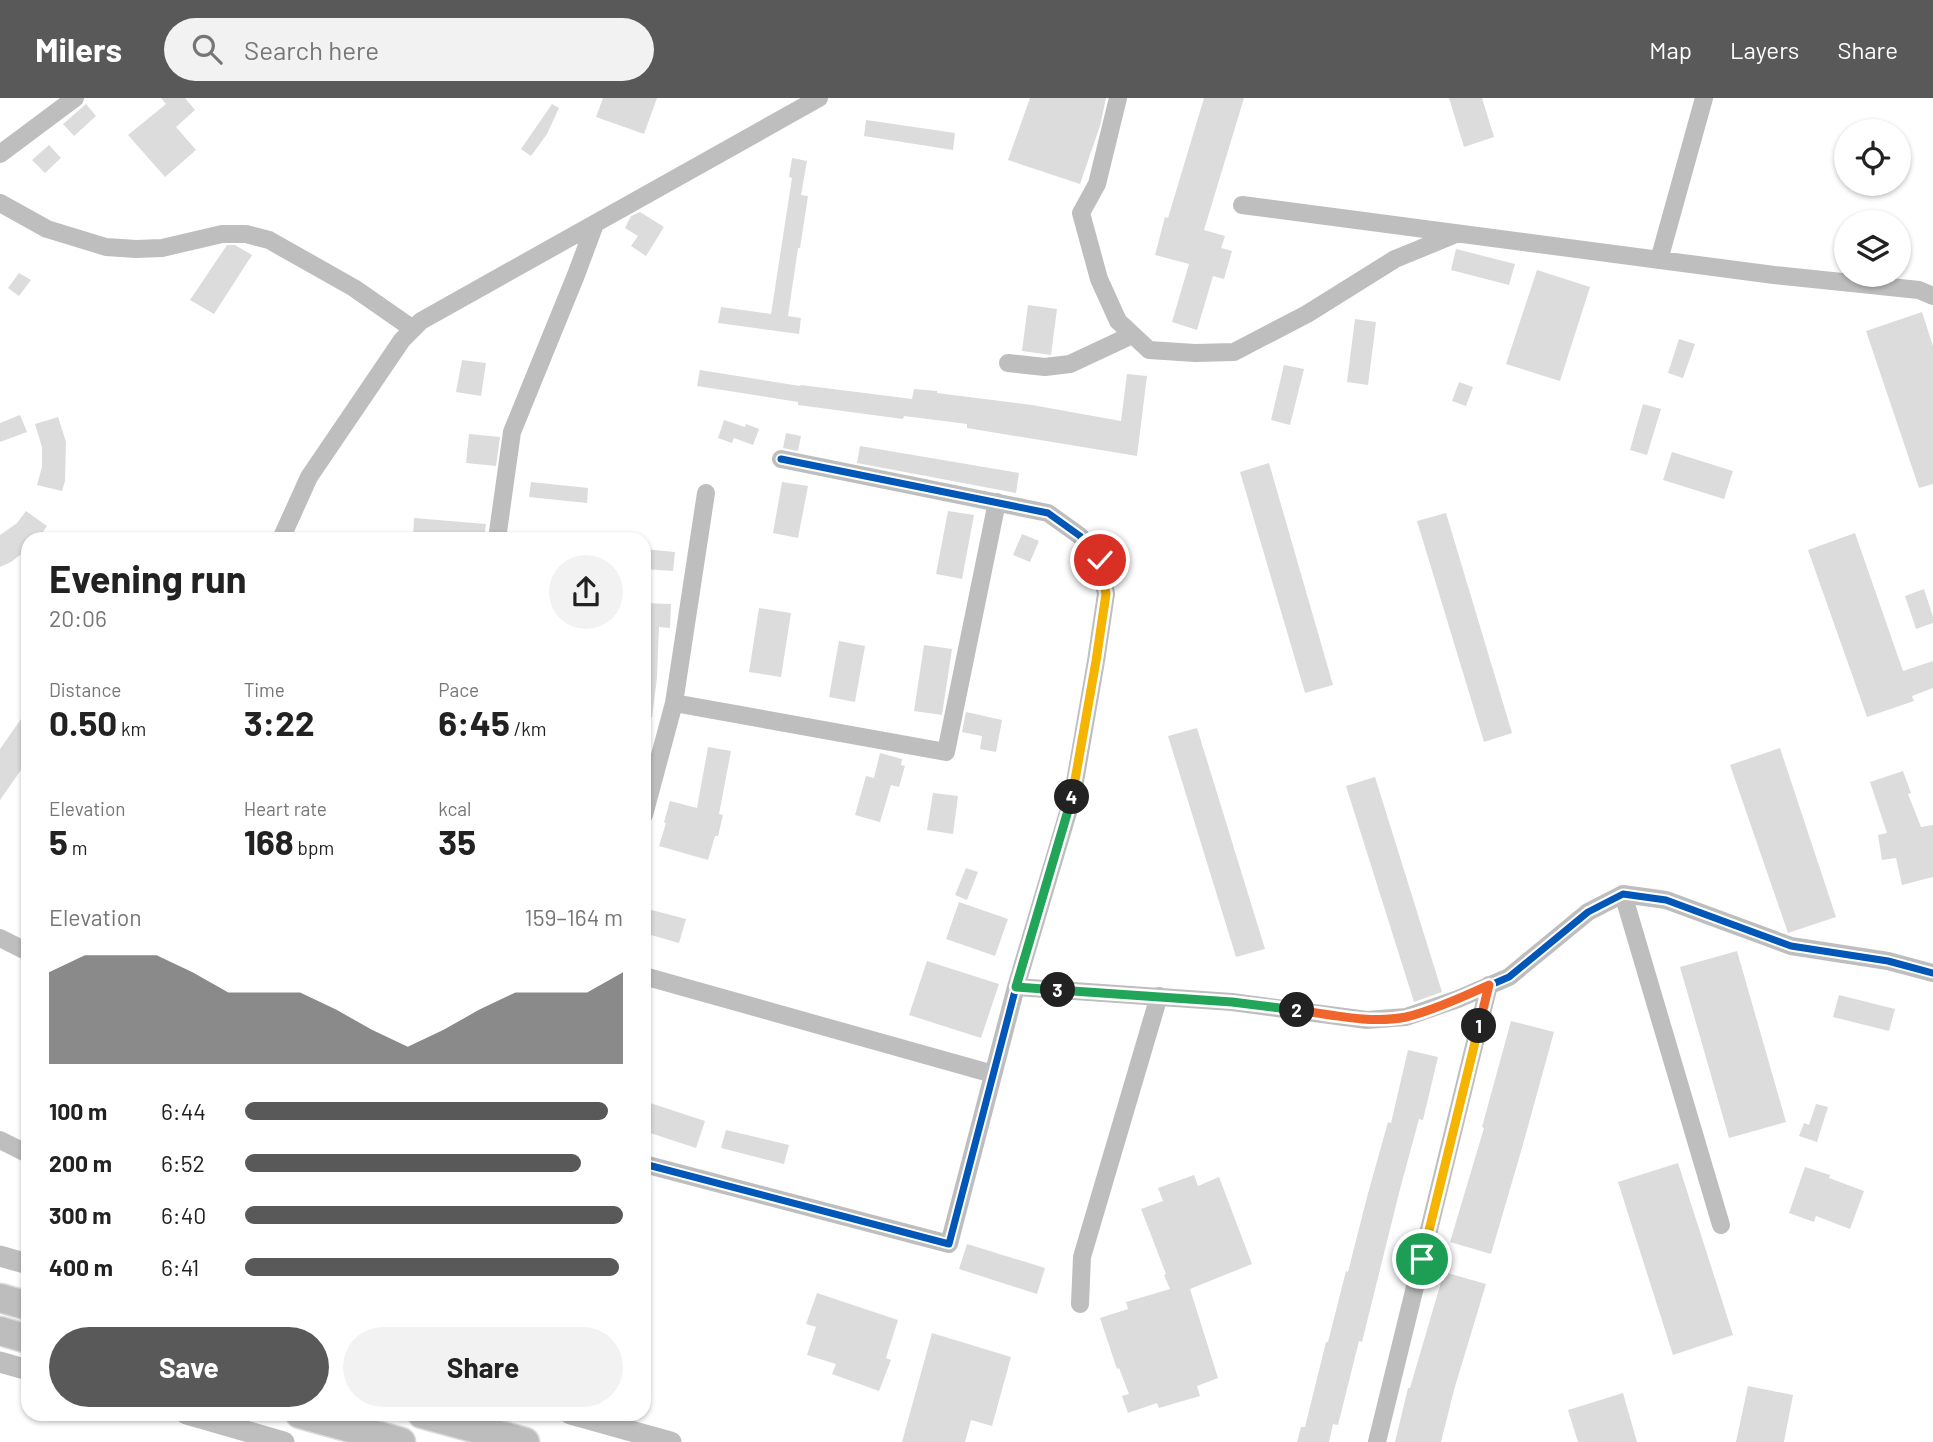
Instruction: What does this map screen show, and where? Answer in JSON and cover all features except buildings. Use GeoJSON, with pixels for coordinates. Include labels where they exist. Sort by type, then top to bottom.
{"type":"FeatureCollection","features":[{"type":"Feature","properties":{"kind":"highway"},"geometry":{"type":"LineString","coordinates":[[0,1298],[21,1304]]}},
{"type":"Feature","properties":{"kind":"highway"},"geometry":{"type":"LineString","coordinates":[[0,1331],[21,1337]]}},
{"type":"Feature","properties":{"kind":"highway"},"geometry":{"type":"LineString","coordinates":[[325,1421],[401,1442]]}},
{"type":"Feature","properties":{"kind":"highway"},"geometry":{"type":"LineString","coordinates":[[448,1421],[525,1442]]}},
{"type":"Feature","properties":{"kind":"street"},"geometry":{"type":"LineString","coordinates":[[0,154],[75,98]]}},
{"type":"Feature","properties":{"kind":"street"},"geometry":{"type":"LineString","coordinates":[[284,532],[309,477],[402,340],[421,321],[819,98]]}},
{"type":"Feature","properties":{"kind":"street"},"geometry":{"type":"LineString","coordinates":[[1118,98],[1097,184],[1081,213],[1099,279],[1118,321],[1149,350],[1195,354],[1234,352],[1307,314],[1395,259],[1458,233]]}},
{"type":"Feature","properties":{"kind":"street"},"geometry":{"type":"LineString","coordinates":[[1659,260],[1704,98]]}},
{"type":"Feature","properties":{"kind":"street"},"geometry":{"type":"LineString","coordinates":[[0,203],[47,229],[106,247],[162,248],[222,234],[246,234],[269,240],[354,288],[413,329]]}},
{"type":"Feature","properties":{"kind":"street"},"geometry":{"type":"LineString","coordinates":[[1242,205],[1659,260],[1919,290],[1933,296]]}},
{"type":"Feature","properties":{"kind":"street"},"geometry":{"type":"LineString","coordinates":[[498,532],[512,432],[596,224]]}},
{"type":"Feature","properties":{"kind":"street"},"geometry":{"type":"LineString","coordinates":[[1007,363],[1045,367],[1070,363],[1132,335]]}},
{"type":"Feature","properties":{"kind":"street"},"geometry":{"type":"LineString","coordinates":[[651,1166],[949,1244],[1016,987],[1072,799],[1106,594],[1100,560],[1080,536],[1048,513],[781,459]]}},
{"type":"Feature","properties":{"kind":"street"},"geometry":{"type":"LineString","coordinates":[[651,789],[674,703],[706,492]]}},
{"type":"Feature","properties":{"kind":"street"},"geometry":{"type":"LineString","coordinates":[[674,703],[946,752],[997,502]]}},
{"type":"Feature","properties":{"kind":"street"},"geometry":{"type":"LineString","coordinates":[[1016,987],[1232,1002],[1367,1020],[1406,1017],[1509,977],[1588,912],[1623,894],[1666,900],[1791,946],[1888,961],[1933,973]]}},
{"type":"Feature","properties":{"kind":"street"},"geometry":{"type":"LineString","coordinates":[[1623,894],[1721,1225]]}},
{"type":"Feature","properties":{"kind":"street"},"geometry":{"type":"LineString","coordinates":[[0,938],[21,948]]}},
{"type":"Feature","properties":{"kind":"street"},"geometry":{"type":"LineString","coordinates":[[651,978],[993,1074]]}},
{"type":"Feature","properties":{"kind":"street"},"geometry":{"type":"LineString","coordinates":[[1377,1442],[1489,985]]}},
{"type":"Feature","properties":{"kind":"street"},"geometry":{"type":"LineString","coordinates":[[1080,1304],[1082,1257],[1159,996]]}},
{"type":"Feature","properties":{"kind":"street"},"geometry":{"type":"LineString","coordinates":[[0,1140],[21,1150]]}},
{"type":"Feature","properties":{"kind":"street"},"geometry":{"type":"LineString","coordinates":[[0,1256],[21,1262]]}},
{"type":"Feature","properties":{"kind":"street"},"geometry":{"type":"LineString","coordinates":[[0,1362],[21,1368]]}},
{"type":"Feature","properties":{"kind":"street"},"geometry":{"type":"LineString","coordinates":[[210,1421],[284,1442]]}},
{"type":"Feature","properties":{"kind":"street"},"geometry":{"type":"LineString","coordinates":[[595,1421],[671,1442]]}},
{"type":"Feature","properties":{"kind":"cycle path"},"geometry":{"type":"LineString","coordinates":[[651,1166],[949,1244],[1016,987],[1072,799],[1106,594],[1100,560],[1080,536],[1048,513],[781,459]]}},
{"type":"Feature","properties":{"kind":"cycle path"},"geometry":{"type":"LineString","coordinates":[[1016,987],[1232,1002],[1367,1020],[1406,1017],[1509,977],[1588,912],[1623,894],[1666,900],[1791,946],[1888,961],[1933,973]]}},
{"type":"Feature","properties":{"kind":"route"},"geometry":{"type":"LineString","coordinates":[[1100,560],[1106,594],[1072,799],[1016,987],[1232,1002],[1367,1020],[1406,1017],[1489,985],[1422,1259]]}}]}
